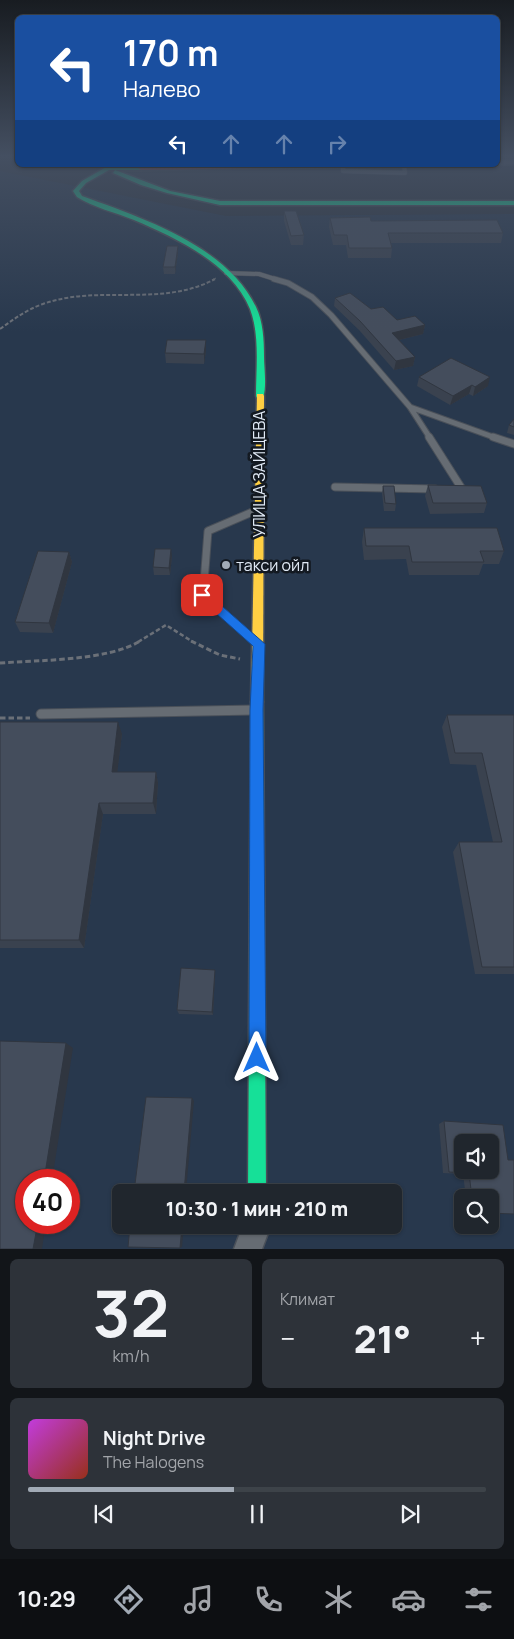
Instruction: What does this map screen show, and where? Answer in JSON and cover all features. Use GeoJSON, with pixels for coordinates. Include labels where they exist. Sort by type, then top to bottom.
{"type":"FeatureCollection","features":[{"type":"Feature","properties":{"kind":"street","name":"УЛИЦА ЗАЙЦЕВА"},"geometry":{"type":"LineString","coordinates":[[127,215],[144,222],[213,260],[238,285],[252,308],[260,340],[257,710],[257,1184]]}},
{"type":"Feature","properties":{"kind":"street"},"geometry":{"type":"LineString","coordinates":[[248,1249],[254,1234]]}},
{"type":"Feature","properties":{"kind":"lane"},"geometry":{"type":"LineString","coordinates":[[226,273],[259,274],[288,283],[312,297],[331,315],[410,407],[462,489],[453,489]]}},
{"type":"Feature","properties":{"kind":"lane"},"geometry":{"type":"LineString","coordinates":[[410,407],[514,444]]}},
{"type":"Feature","properties":{"kind":"lane"},"geometry":{"type":"LineString","coordinates":[[335,487],[443,489]]}},
{"type":"Feature","properties":{"kind":"lane"},"geometry":{"type":"LineString","coordinates":[[259,509],[208,531],[202,595],[259,644]]}},
{"type":"Feature","properties":{"kind":"lane"},"geometry":{"type":"LineString","coordinates":[[41,714],[257,710]]}},
{"type":"Feature","properties":{"kind":"path"},"geometry":{"type":"LineString","coordinates":[[0,329],[12,317],[27,309],[55,299],[176,293],[197,288],[226,273]]}},
{"type":"Feature","properties":{"kind":"path"},"geometry":{"type":"LineString","coordinates":[[0,663],[82,657],[129,648],[166,625],[193,642],[225,658],[258,660]]}},
{"type":"Feature","properties":{"kind":"path"},"geometry":{"type":"LineString","coordinates":[[0,718],[29,718],[41,714]]}},
{"type":"Feature","properties":{"kind":"shaded area"},"geometry":{"type":"Polygon","coordinates":[[[0,215],[514,215],[514,1249],[0,1249],[0,215]]]}},
{"type":"Feature","properties":{"kind":"building"},"geometry":{"type":"Polygon","coordinates":[[[285,215],[297,215],[304,235],[291,236],[285,215]]]}},
{"type":"Feature","properties":{"kind":"building"},"geometry":{"type":"Polygon","coordinates":[[[370,217],[371,221],[497,220],[503,233],[388,233],[392,248],[349,248],[347,235],[334,235],[330,218],[370,217]]]}},
{"type":"Feature","properties":{"kind":"building"},"geometry":{"type":"Polygon","coordinates":[[[167,246],[178,246],[175,267],[163,267],[167,246]]]}},
{"type":"Feature","properties":{"kind":"building"},"geometry":{"type":"Polygon","coordinates":[[[350,293],[371,309],[383,307],[397,320],[415,316],[425,325],[392,333],[415,357],[396,361],[360,321],[335,298],[350,293]]]}},
{"type":"Feature","properties":{"kind":"building"},"geometry":{"type":"Polygon","coordinates":[[[167,340],[206,340],[204,354],[165,353],[167,340]]]}},
{"type":"Feature","properties":{"kind":"building"},"geometry":{"type":"Polygon","coordinates":[[[451,358],[490,377],[475,387],[472,385],[453,396],[419,377],[451,358]]]}},
{"type":"Feature","properties":{"kind":"building"},"geometry":{"type":"Polygon","coordinates":[[[514,419],[514,427],[509,425],[514,419]]]}},
{"type":"Feature","properties":{"kind":"building"},"geometry":{"type":"Polygon","coordinates":[[[428,485],[481,486],[487,503],[433,503],[428,485]]]}},
{"type":"Feature","properties":{"kind":"building"},"geometry":{"type":"Polygon","coordinates":[[[383,486],[394,486],[396,504],[385,503],[383,486]]]}},
{"type":"Feature","properties":{"kind":"building"},"geometry":{"type":"Polygon","coordinates":[[[364,528],[497,528],[504,551],[480,551],[484,562],[412,562],[409,546],[366,546],[364,528]]]}},
{"type":"Feature","properties":{"kind":"building"},"geometry":{"type":"Polygon","coordinates":[[[155,549],[171,549],[169,568],[153,567],[155,549]]]}},
{"type":"Feature","properties":{"kind":"building"},"geometry":{"type":"Polygon","coordinates":[[[38,551],[69,552],[49,623],[15,622],[38,551]]]}},
{"type":"Feature","properties":{"kind":"building"},"geometry":{"type":"Polygon","coordinates":[[[447,715],[514,715],[514,967],[482,967],[459,842],[502,842],[482,753],[455,753],[447,715]]]}},
{"type":"Feature","properties":{"kind":"building"},"geometry":{"type":"Polygon","coordinates":[[[0,722],[118,722],[112,772],[156,772],[153,803],[99,803],[79,940],[0,940],[0,722]]]}},
{"type":"Feature","properties":{"kind":"building"},"geometry":{"type":"Polygon","coordinates":[[[181,968],[215,970],[212,1012],[177,1010],[181,968]]]}},
{"type":"Feature","properties":{"kind":"building"},"geometry":{"type":"Polygon","coordinates":[[[0,1041],[66,1043],[46,1169],[15,1169],[15,1234],[36,1234],[33,1249],[0,1249],[0,1041]]]}},
{"type":"Feature","properties":{"kind":"building"},"geometry":{"type":"Polygon","coordinates":[[[146,1097],[192,1098],[185,1184],[135,1184],[146,1097]]]}},
{"type":"Feature","properties":{"kind":"building"},"geometry":{"type":"Polygon","coordinates":[[[444,1121],[503,1125],[508,1160],[514,1160],[514,1214],[499,1213],[499,1189],[471,1189],[470,1179],[499,1179],[499,1134],[454,1134],[454,1172],[449,1172],[444,1121]]]}},
{"type":"Feature","properties":{"kind":"building"},"geometry":{"type":"Polygon","coordinates":[[[129,1234],[181,1234],[180,1248],[128,1247],[129,1234]]]}},
{"type":"Feature","properties":{"kind":"traffic: fast"},"geometry":{"type":"LineString","coordinates":[[127,215],[152,226],[203,253],[224,269],[241,288],[253,308],[258,329],[260,396]]}},
{"type":"Feature","properties":{"kind":"traffic: fast"},"geometry":{"type":"LineString","coordinates":[[257,702],[257,1184]]}},
{"type":"Feature","properties":{"kind":"traffic: slow"},"geometry":{"type":"LineString","coordinates":[[257,702],[260,396]]}},
{"type":"Feature","properties":{"kind":"place","name":"такси ойл"},"geometry":{"type":"Point","coordinates":[226,565]}},
{"type":"Feature","properties":{"kind":"route"},"geometry":{"type":"LineString","coordinates":[[202,595],[259,644],[257,710],[257,1058]]}}]}
